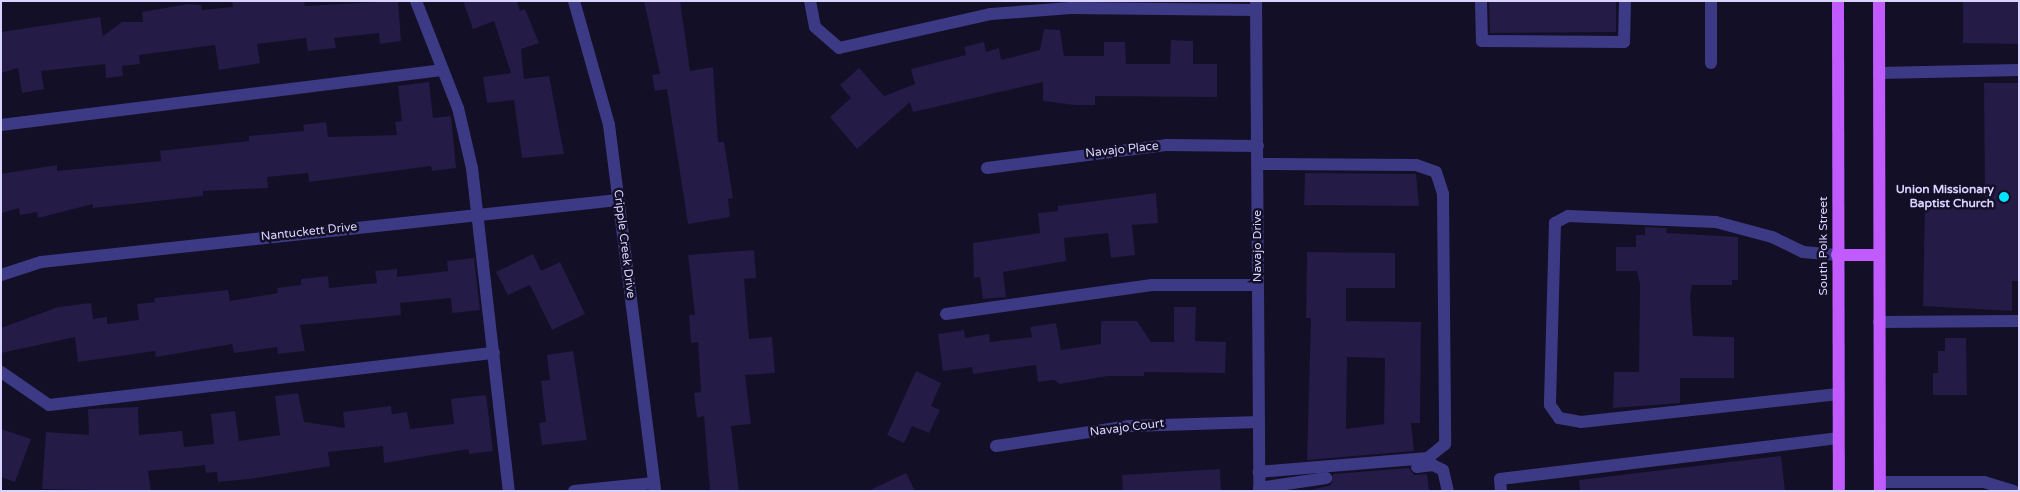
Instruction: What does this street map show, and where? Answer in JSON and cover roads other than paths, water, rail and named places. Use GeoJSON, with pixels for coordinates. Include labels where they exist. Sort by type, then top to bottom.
{"type":"FeatureCollection","features":[{"type":"Feature","properties":{"kind":"main road","name":"South Polk Street"},"geometry":{"type":"LineString","coordinates":[[1838,1],[1837,255],[1839,491]]}},
{"type":"Feature","properties":{"kind":"main road"},"geometry":{"type":"LineString","coordinates":[[1880,1],[1880,486]]}},
{"type":"Feature","properties":{"kind":"main road"},"geometry":{"type":"LineString","coordinates":[[1837,255],[1879,255]]}},
{"type":"Feature","properties":{"kind":"street"},"geometry":{"type":"LineString","coordinates":[[416,1],[440,70],[458,108],[478,213],[508,491]]}},
{"type":"Feature","properties":{"kind":"street","name":"Cripple Creek Drive"},"geometry":{"type":"LineString","coordinates":[[574,1],[598,76],[618,200],[655,487]]}},
{"type":"Feature","properties":{"kind":"street"},"geometry":{"type":"LineString","coordinates":[[810,1],[816,27],[840,48],[991,14],[1071,8],[1256,5]]}},
{"type":"Feature","properties":{"kind":"street"},"geometry":{"type":"LineString","coordinates":[[1481,1],[1482,41],[1615,42],[1624,42],[1625,1]]}},
{"type":"Feature","properties":{"kind":"street"},"geometry":{"type":"LineString","coordinates":[[1710,1],[1711,63]]}},
{"type":"Feature","properties":{"kind":"street","name":"Navajo Drive"},"geometry":{"type":"LineString","coordinates":[[1256,5],[1259,490]]}},
{"type":"Feature","properties":{"kind":"street"},"geometry":{"type":"LineString","coordinates":[[1,125],[440,70]]}},
{"type":"Feature","properties":{"kind":"street"},"geometry":{"type":"LineString","coordinates":[[1879,73],[2019,70]]}},
{"type":"Feature","properties":{"kind":"street","name":"Navajo Place"},"geometry":{"type":"LineString","coordinates":[[987,168],[1166,145],[1258,146]]}},
{"type":"Feature","properties":{"kind":"street"},"geometry":{"type":"LineString","coordinates":[[1258,164],[1416,165],[1436,172],[1443,194],[1445,444],[1428,458],[1259,472]]}},
{"type":"Feature","properties":{"kind":"street","name":"Nantuckett Drive"},"geometry":{"type":"LineString","coordinates":[[1,275],[41,262],[478,213],[618,200]]}},
{"type":"Feature","properties":{"kind":"street"},"geometry":{"type":"LineString","coordinates":[[1837,255],[1803,252],[1772,237],[1716,222],[1568,216],[1555,223],[1550,405],[1559,418],[1581,422],[1838,394]]}},
{"type":"Feature","properties":{"kind":"street"},"geometry":{"type":"LineString","coordinates":[[946,314],[1152,285],[1258,285]]}},
{"type":"Feature","properties":{"kind":"street"},"geometry":{"type":"LineString","coordinates":[[1879,322],[2019,321]]}},
{"type":"Feature","properties":{"kind":"street"},"geometry":{"type":"LineString","coordinates":[[1,372],[49,405],[494,353]]}},
{"type":"Feature","properties":{"kind":"street","name":"Navajo Court"},"geometry":{"type":"LineString","coordinates":[[996,446],[1130,426],[1259,422]]}},
{"type":"Feature","properties":{"kind":"street"},"geometry":{"type":"LineString","coordinates":[[1501,491],[1500,479],[1838,438]]}},
{"type":"Feature","properties":{"kind":"street"},"geometry":{"type":"LineString","coordinates":[[1259,490],[1433,465],[1442,470],[1448,491]]}},
{"type":"Feature","properties":{"kind":"street"},"geometry":{"type":"LineString","coordinates":[[1880,486],[1984,482],[2014,491]]}},
{"type":"Feature","properties":{"kind":"street"},"geometry":{"type":"LineString","coordinates":[[574,491],[655,487]]}},
{"type":"Feature","properties":{"kind":"place","name":"Union Missionary Baptist Church"},"geometry":{"type":"Point","coordinates":[2004,197]}}]}
